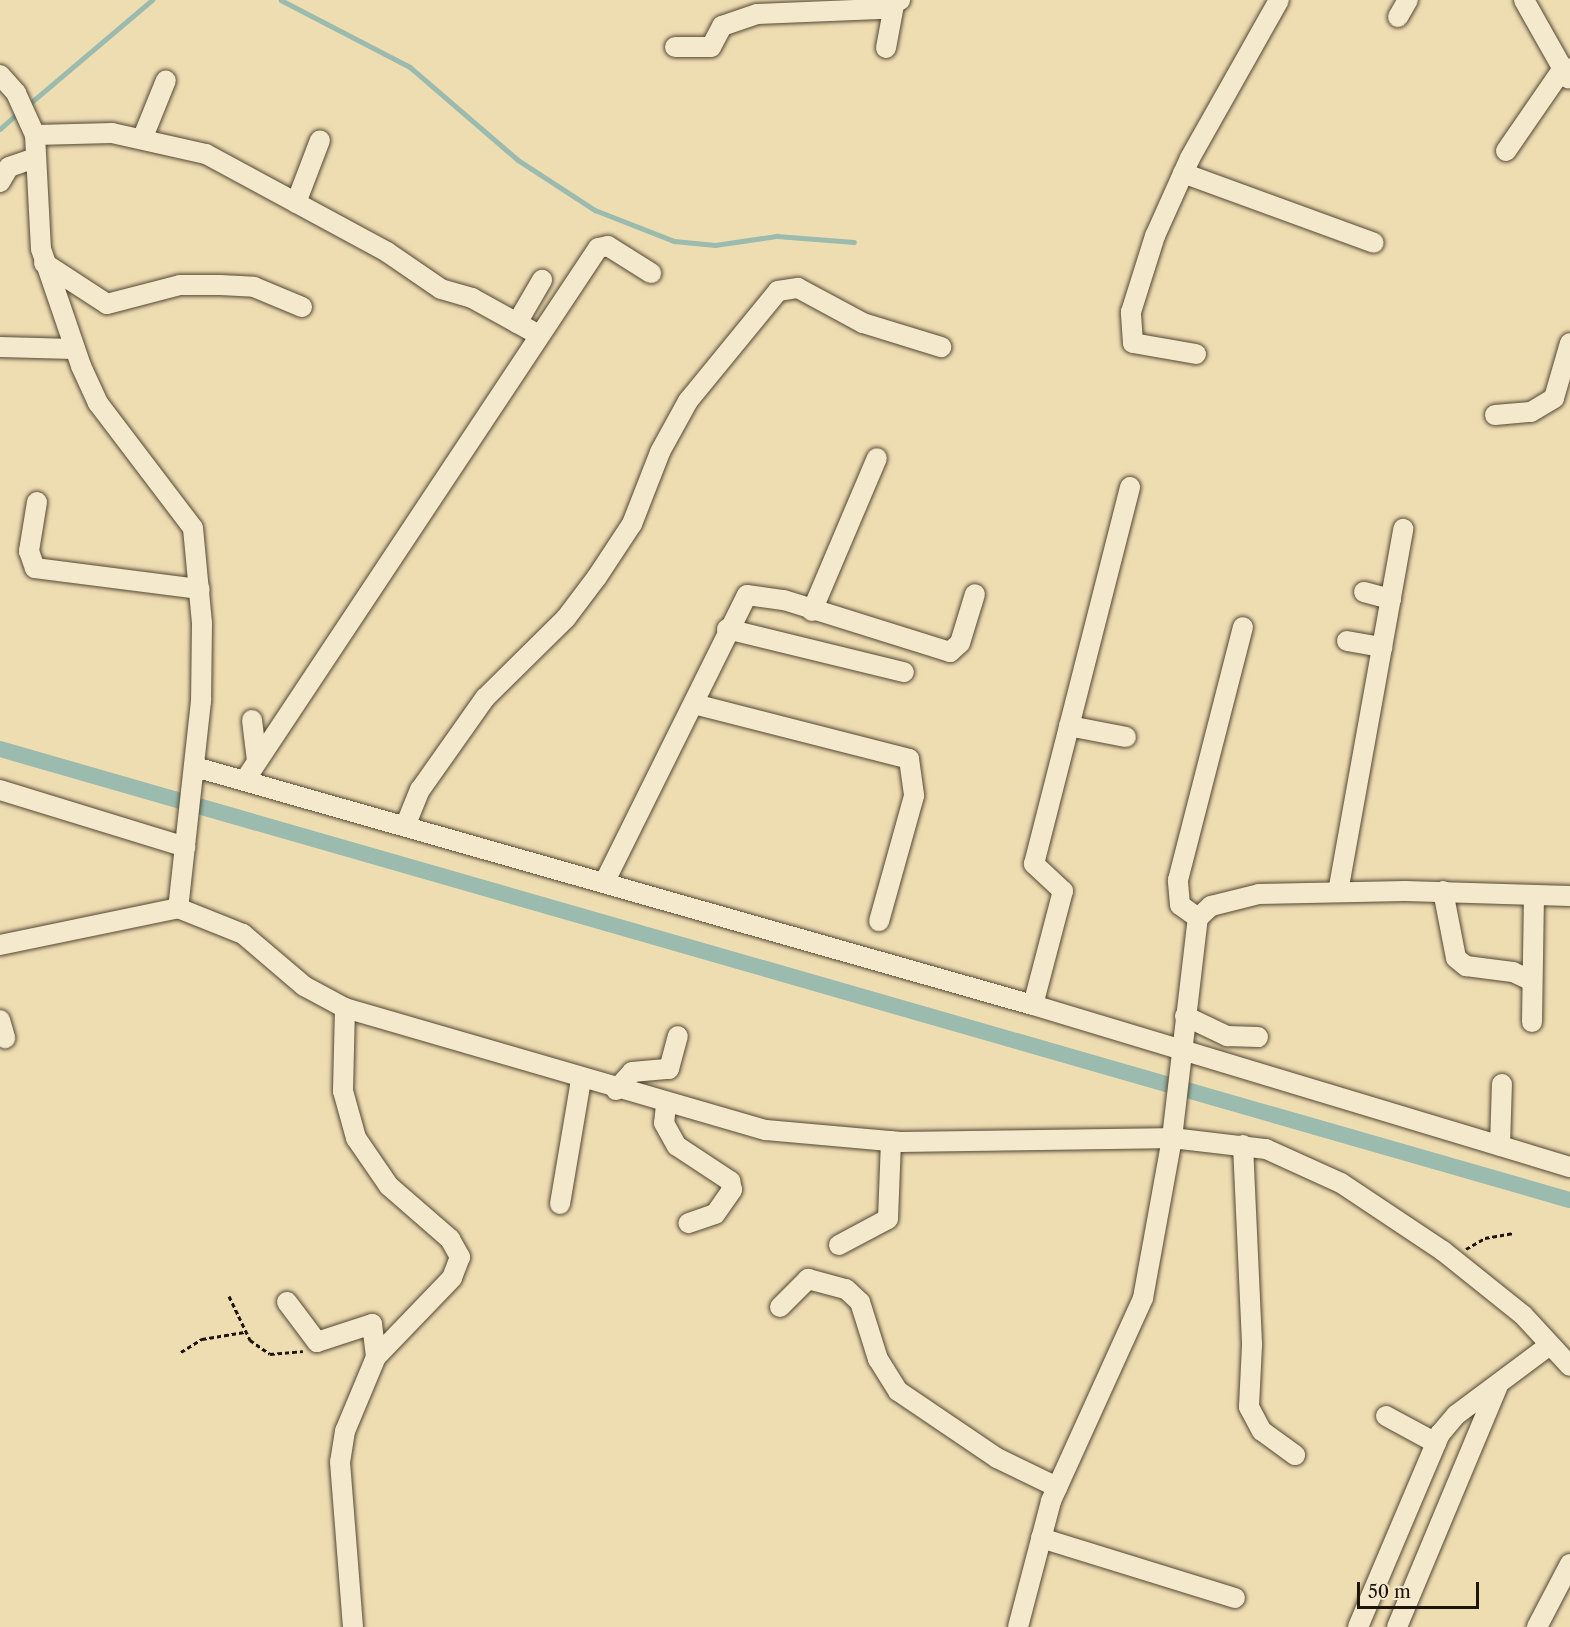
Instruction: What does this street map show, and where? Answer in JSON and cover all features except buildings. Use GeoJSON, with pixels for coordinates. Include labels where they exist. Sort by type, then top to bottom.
{"type":"FeatureCollection","features":[{"type":"Feature","properties":{"kind":"street"},"geometry":{"type":"LineString","coordinates":[[1196,354],[1140,347],[1129,336],[1155,236],[1183,173],[1279,0]]}},
{"type":"Feature","properties":{"kind":"street"},"geometry":{"type":"LineString","coordinates":[[1506,151],[1566,65],[1524,0]]}},
{"type":"Feature","properties":{"kind":"street"},"geometry":{"type":"LineString","coordinates":[[675,47],[711,47],[722,26],[775,5],[897,2],[886,48]]}},
{"type":"Feature","properties":{"kind":"street"},"geometry":{"type":"LineString","coordinates":[[0,75],[16,93],[32,126],[44,263],[74,349],[98,403],[193,528],[200,589],[195,767],[178,908]]}},
{"type":"Feature","properties":{"kind":"street"},"geometry":{"type":"LineString","coordinates":[[143,137],[166,80]]}},
{"type":"Feature","properties":{"kind":"street"},"geometry":{"type":"LineString","coordinates":[[32,126],[143,137],[206,154],[296,203],[441,288],[472,298],[539,335]]}},
{"type":"Feature","properties":{"kind":"street"},"geometry":{"type":"LineString","coordinates":[[296,203],[320,140]]}},
{"type":"Feature","properties":{"kind":"street"},"geometry":{"type":"LineString","coordinates":[[0,182],[9,167],[35,158]]}},
{"type":"Feature","properties":{"kind":"street"},"geometry":{"type":"LineString","coordinates":[[1183,173],[1374,243]]}},
{"type":"Feature","properties":{"kind":"street"},"geometry":{"type":"LineString","coordinates":[[245,780],[597,248],[608,246],[651,273]]}},
{"type":"Feature","properties":{"kind":"street"},"geometry":{"type":"LineString","coordinates":[[44,263],[106,304],[180,285],[220,285],[254,287],[302,307]]}},
{"type":"Feature","properties":{"kind":"street"},"geometry":{"type":"LineString","coordinates":[[517,322],[542,280]]}},
{"type":"Feature","properties":{"kind":"street"},"geometry":{"type":"LineString","coordinates":[[406,824],[420,790],[485,698],[566,618],[597,577],[632,524],[660,452],[688,401],[778,291],[798,288],[863,323],[941,347]]}},
{"type":"Feature","properties":{"kind":"street"},"geometry":{"type":"LineString","coordinates":[[1495,415],[1531,412],[1554,398],[1570,343]]}},
{"type":"Feature","properties":{"kind":"street"},"geometry":{"type":"LineString","coordinates":[[0,347],[74,349]]}},
{"type":"Feature","properties":{"kind":"street"},"geometry":{"type":"LineString","coordinates":[[812,610],[877,458]]}},
{"type":"Feature","properties":{"kind":"street"},"geometry":{"type":"LineString","coordinates":[[1033,1005],[1063,891],[1034,864],[1130,487]]}},
{"type":"Feature","properties":{"kind":"street"},"geometry":{"type":"LineString","coordinates":[[37,502],[29,551],[35,568],[200,589]]}},
{"type":"Feature","properties":{"kind":"street"},"geometry":{"type":"LineString","coordinates":[[1338,892],[1403,529]]}},
{"type":"Feature","properties":{"kind":"street"},"geometry":{"type":"LineString","coordinates":[[1364,592],[1391,599]]}},
{"type":"Feature","properties":{"kind":"street"},"geometry":{"type":"LineString","coordinates":[[604,881],[694,704],[739,602],[755,593],[950,652],[960,643],[975,594]]}},
{"type":"Feature","properties":{"kind":"street"},"geometry":{"type":"LineString","coordinates":[[1198,918],[1180,905],[1178,880],[1244,627]]}},
{"type":"Feature","properties":{"kind":"street"},"geometry":{"type":"LineString","coordinates":[[727,629],[904,672]]}},
{"type":"Feature","properties":{"kind":"street"},"geometry":{"type":"LineString","coordinates":[[1347,641],[1382,647]]}},
{"type":"Feature","properties":{"kind":"street"},"geometry":{"type":"LineString","coordinates":[[694,704],[909,759],[914,796],[879,921]]}},
{"type":"Feature","properties":{"kind":"street"},"geometry":{"type":"LineString","coordinates":[[252,720],[257,761]]}},
{"type":"Feature","properties":{"kind":"street"},"geometry":{"type":"LineString","coordinates":[[1069,726],[1126,737]]}},
{"type":"Feature","properties":{"kind":"street"},"geometry":{"type":"LineString","coordinates":[[195,767],[406,824],[1033,1005],[1570,1167]]}},
{"type":"Feature","properties":{"kind":"street"},"geometry":{"type":"LineString","coordinates":[[0,790],[186,839]]}},
{"type":"Feature","properties":{"kind":"street"},"geometry":{"type":"LineString","coordinates":[[1443,891],[1456,958],[1466,966],[1513,972],[1532,981]]}},
{"type":"Feature","properties":{"kind":"street"},"geometry":{"type":"LineString","coordinates":[[1018,1627],[1057,1487],[1136,1316],[1172,1138],[1198,918],[1211,906],[1258,894],[1443,891],[1570,896]]}},
{"type":"Feature","properties":{"kind":"street"},"geometry":{"type":"LineString","coordinates":[[1532,1022],[1534,895]]}},
{"type":"Feature","properties":{"kind":"street"},"geometry":{"type":"LineString","coordinates":[[0,945],[178,908],[243,934],[304,986],[345,1008],[666,1105],[766,1130],[891,1141],[1172,1138],[1243,1145],[1275,1152],[1341,1183],[1454,1259],[1550,1345],[1570,1366]]}},
{"type":"Feature","properties":{"kind":"street"},"geometry":{"type":"LineString","coordinates":[[345,1008],[343,1091],[356,1138],[389,1186],[450,1239],[460,1257],[452,1278],[376,1358],[361,1382],[339,1462],[353,1627]]}},
{"type":"Feature","properties":{"kind":"street"},"geometry":{"type":"LineString","coordinates":[[1185,1017],[1227,1036],[1258,1037]]}},
{"type":"Feature","properties":{"kind":"street"},"geometry":{"type":"LineString","coordinates":[[616,1090],[632,1072],[669,1069],[678,1036]]}},
{"type":"Feature","properties":{"kind":"street"},"geometry":{"type":"LineString","coordinates":[[560,1204],[581,1080]]}},
{"type":"Feature","properties":{"kind":"street"},"geometry":{"type":"LineString","coordinates":[[1500,1146],[1503,1084]]}},
{"type":"Feature","properties":{"kind":"street"},"geometry":{"type":"LineString","coordinates":[[666,1105],[664,1123],[677,1146],[730,1181],[732,1191],[715,1214],[689,1223]]}},
{"type":"Feature","properties":{"kind":"street"},"geometry":{"type":"LineString","coordinates":[[839,1245],[888,1219],[891,1141]]}},
{"type":"Feature","properties":{"kind":"street"},"geometry":{"type":"LineString","coordinates":[[1243,1145],[1251,1303],[1249,1407],[1262,1431],[1295,1455]]}},
{"type":"Feature","properties":{"kind":"street"},"geometry":{"type":"LineString","coordinates":[[780,1307],[808,1280],[846,1289],[860,1302],[878,1359],[898,1391],[997,1458],[1057,1487]]}},
{"type":"Feature","properties":{"kind":"street"},"geometry":{"type":"LineString","coordinates":[[287,1302],[317,1342],[372,1324],[376,1358]]}},
{"type":"Feature","properties":{"kind":"street"},"geometry":{"type":"LineString","coordinates":[[1362,1626],[1436,1443],[1456,1415],[1498,1386],[1550,1345]]}},
{"type":"Feature","properties":{"kind":"street"},"geometry":{"type":"LineString","coordinates":[[1397,1627],[1498,1386]]}},
{"type":"Feature","properties":{"kind":"street"},"geometry":{"type":"LineString","coordinates":[[1386,1416],[1436,1443]]}},
{"type":"Feature","properties":{"kind":"street"},"geometry":{"type":"LineString","coordinates":[[1041,1538],[1235,1598]]}},
{"type":"Feature","properties":{"kind":"street"},"geometry":{"type":"LineString","coordinates":[[1537,1627],[1570,1564]]}},
{"type":"Feature","properties":{"kind":"path"},"geometry":{"type":"LineString","coordinates":[[1454,1259],[1478,1241],[1515,1233]]}},
{"type":"Feature","properties":{"kind":"path"},"geometry":{"type":"LineString","coordinates":[[229,1296],[244,1332],[270,1354],[287,1356],[317,1342]]}},
{"type":"Feature","properties":{"kind":"path"},"geometry":{"type":"LineString","coordinates":[[181,1352],[202,1339],[244,1332]]}},
{"type":"Feature","properties":{"kind":"waterway"},"geometry":{"type":"LineString","coordinates":[[27,106],[152,0]]}},
{"type":"Feature","properties":{"kind":"waterway"},"geometry":{"type":"LineString","coordinates":[[281,0],[410,67],[518,160],[595,210],[674,241],[715,245],[777,236],[854,242]]}},
{"type":"Feature","properties":{"kind":"waterway"},"geometry":{"type":"LineString","coordinates":[[0,129],[18,113]]}},
{"type":"Feature","properties":{"kind":"waterway"},"geometry":{"type":"LineString","coordinates":[[0,749],[1570,1200]]}}]}
